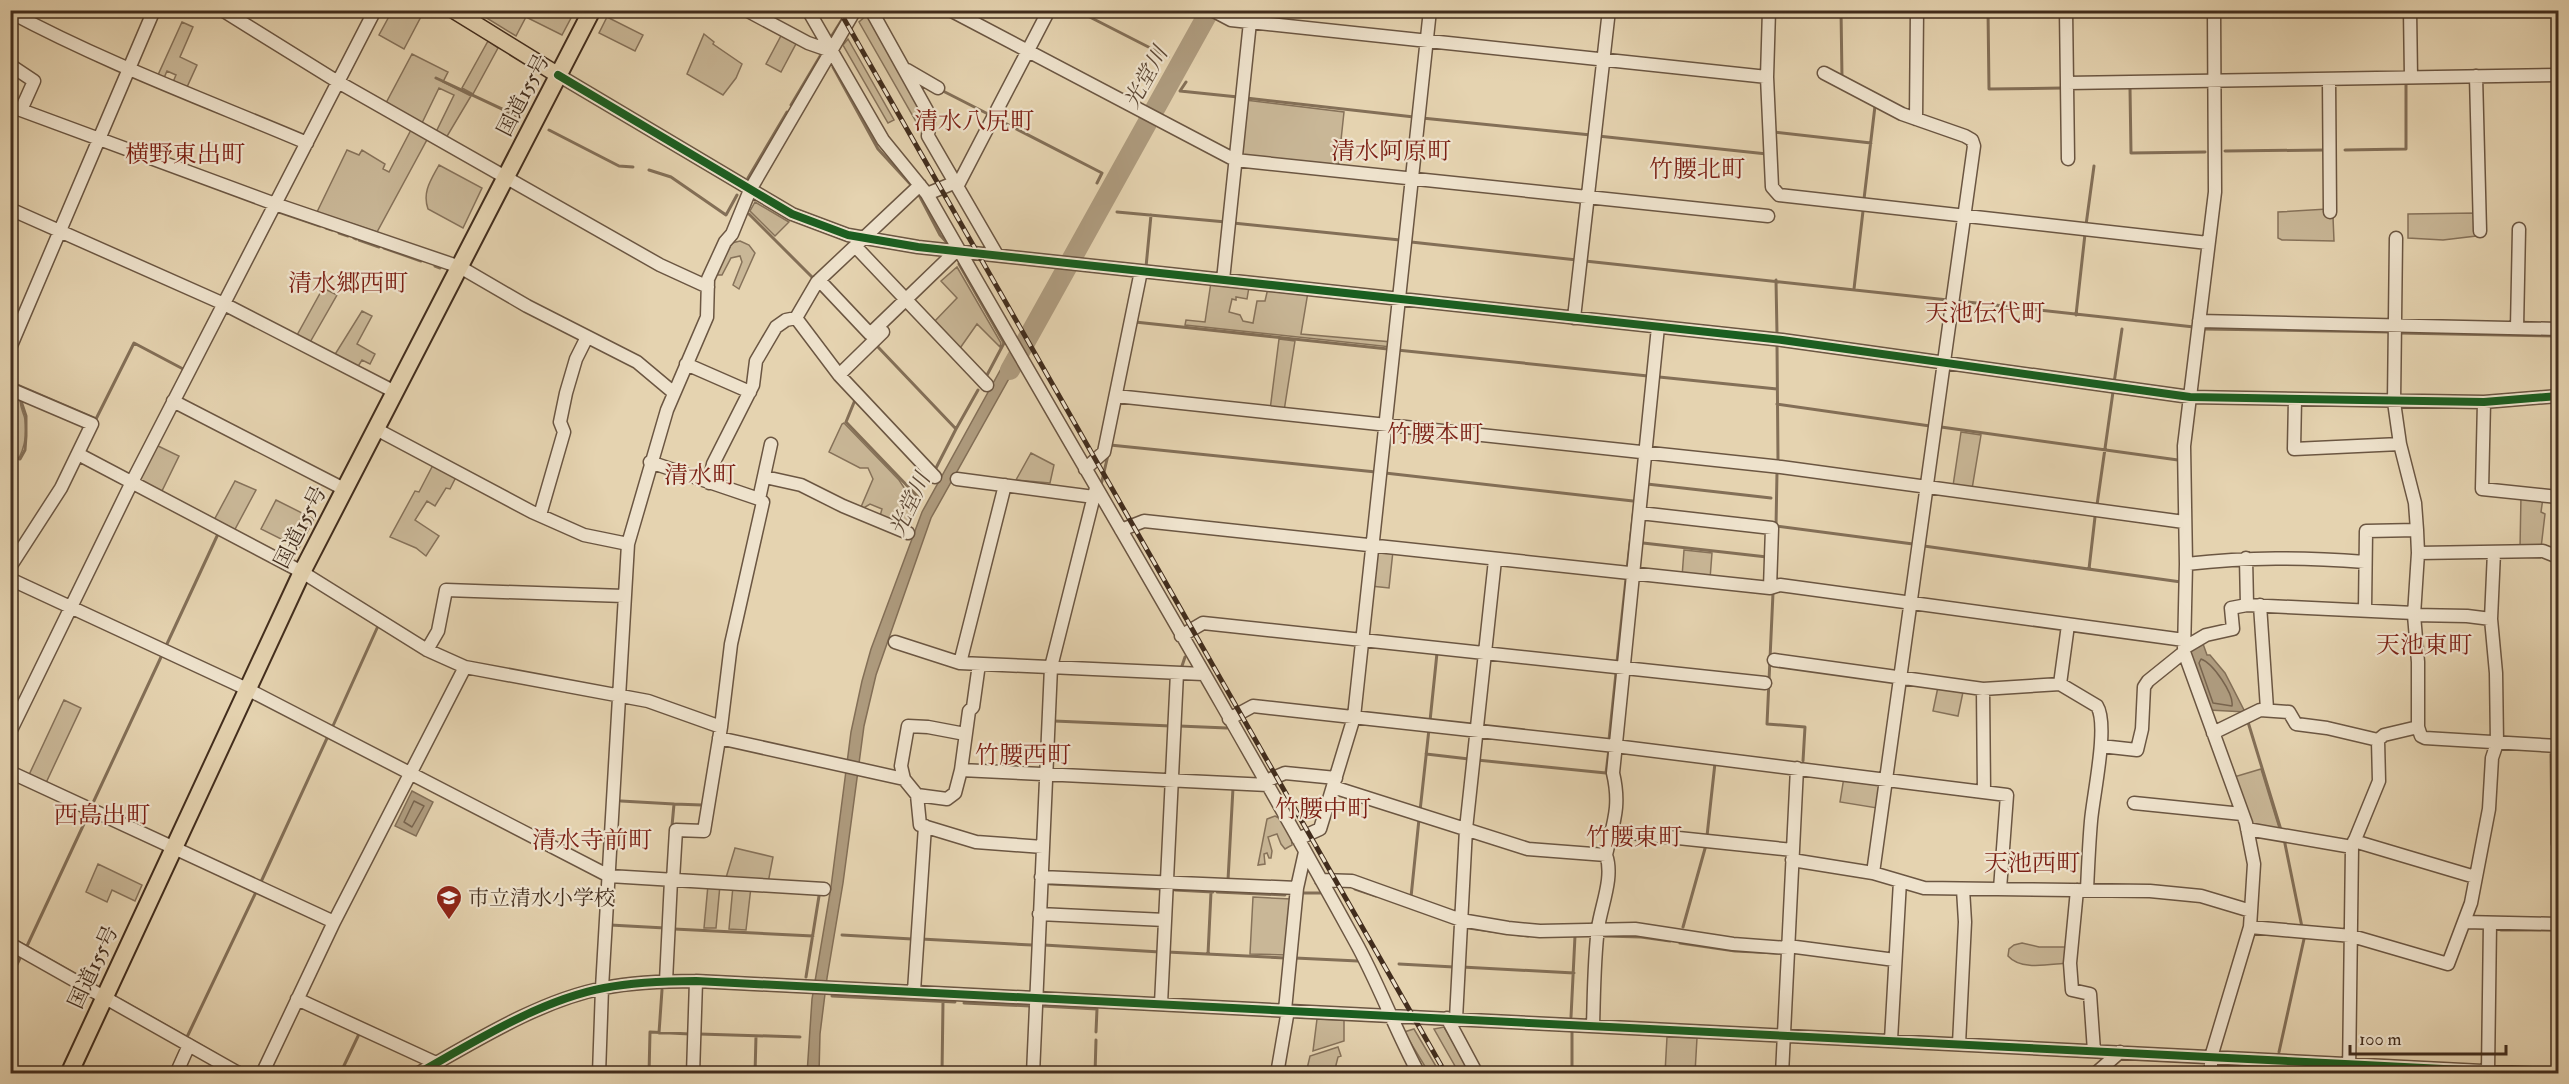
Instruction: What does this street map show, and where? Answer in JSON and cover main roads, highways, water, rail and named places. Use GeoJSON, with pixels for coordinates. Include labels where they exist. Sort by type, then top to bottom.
{"type":"FeatureCollection","features":[{"type":"Feature","properties":{"kind":"highway","name":"国道155号"},"geometry":{"type":"LineString","coordinates":[[69,1074],[302,572],[592,10]]}},
{"type":"Feature","properties":{"kind":"main road"},"geometry":{"type":"LineString","coordinates":[[453,10],[558,75]]}},
{"type":"Feature","properties":{"kind":"water"},"geometry":{"type":"Polygon","coordinates":[[[1013,347],[1020,359],[931,518],[876,675],[864,726],[843,883],[827,978],[820,1034],[819,1073],[807,1074],[812,999],[831,887],[851,732],[871,649],[922,512],[1013,347]]]}},
{"type":"Feature","properties":{"kind":"water"},"geometry":{"type":"Polygon","coordinates":[[[2202,641],[2207,655],[2210,655],[2225,673],[2245,712],[2209,710],[2191,659],[2191,648],[2202,641]]]}},
{"type":"Feature","properties":{"kind":"water"},"geometry":{"type":"Polygon","coordinates":[[[412,791],[433,802],[416,836],[395,826],[412,791]]]}},
{"type":"Feature","properties":{"kind":"waterway"},"geometry":{"type":"LineString","coordinates":[[212,10],[220,16]]}},
{"type":"Feature","properties":{"kind":"waterway"},"geometry":{"type":"LineString","coordinates":[[831,37],[848,10]]}},
{"type":"Feature","properties":{"kind":"waterway"},"geometry":{"type":"LineString","coordinates":[[1076,10],[1168,57]]}},
{"type":"Feature","properties":{"kind":"waterway","name":"光堂川"},"geometry":{"type":"LineString","coordinates":[[1010,370],[1210,10]]}},
{"type":"Feature","properties":{"kind":"waterway"},"geometry":{"type":"LineString","coordinates":[[1841,10],[1842,78]]}},
{"type":"Feature","properties":{"kind":"waterway"},"geometry":{"type":"LineString","coordinates":[[1988,10],[1989,89],[2063,88]]}},
{"type":"Feature","properties":{"kind":"waterway"},"geometry":{"type":"LineString","coordinates":[[791,105],[822,53]]}},
{"type":"Feature","properties":{"kind":"waterway","name":"光堂川"},"geometry":{"type":"LineString","coordinates":[[1175,61],[1180,63]]}},
{"type":"Feature","properties":{"kind":"waterway"},"geometry":{"type":"LineString","coordinates":[[833,67],[878,149],[912,186]]}},
{"type":"Feature","properties":{"kind":"waterway","name":"光堂川"},"geometry":{"type":"LineString","coordinates":[[1172,76],[1179,79]]}},
{"type":"Feature","properties":{"kind":"waterway"},"geometry":{"type":"LineString","coordinates":[[436,78],[519,117]]}},
{"type":"Feature","properties":{"kind":"waterway"},"geometry":{"type":"LineString","coordinates":[[2554,81],[2556,232]]}},
{"type":"Feature","properties":{"kind":"waterway"},"geometry":{"type":"LineString","coordinates":[[1186,82],[1180,91],[1238,97]]}},
{"type":"Feature","properties":{"kind":"waterway"},"geometry":{"type":"LineString","coordinates":[[2345,150],[2406,149],[2406,82]]}},
{"type":"Feature","properties":{"kind":"waterway"},"geometry":{"type":"LineString","coordinates":[[2130,88],[2131,153],[2205,152]]}},
{"type":"Feature","properties":{"kind":"waterway"},"geometry":{"type":"LineString","coordinates":[[941,90],[990,115]]}},
{"type":"Feature","properties":{"kind":"waterway"},"geometry":{"type":"LineString","coordinates":[[1246,98],[1414,117]]}},
{"type":"Feature","properties":{"kind":"waterway"},"geometry":{"type":"LineString","coordinates":[[1864,199],[1875,106]]}},
{"type":"Feature","properties":{"kind":"waterway"},"geometry":{"type":"LineString","coordinates":[[748,178],[787,112]]}},
{"type":"Feature","properties":{"kind":"waterway"},"geometry":{"type":"LineString","coordinates":[[1422,118],[1591,135]]}},
{"type":"Feature","properties":{"kind":"waterway"},"geometry":{"type":"LineString","coordinates":[[997,119],[1102,173],[1097,183]]}},
{"type":"Feature","properties":{"kind":"waterway"},"geometry":{"type":"LineString","coordinates":[[549,130],[619,166],[633,167]]}},
{"type":"Feature","properties":{"kind":"waterway"},"geometry":{"type":"LineString","coordinates":[[1774,132],[1871,143]]}},
{"type":"Feature","properties":{"kind":"waterway"},"geometry":{"type":"LineString","coordinates":[[1598,136],[1767,154]]}},
{"type":"Feature","properties":{"kind":"waterway"},"geometry":{"type":"LineString","coordinates":[[2225,151],[2325,150]]}},
{"type":"Feature","properties":{"kind":"waterway"},"geometry":{"type":"LineString","coordinates":[[2086,225],[2094,166]]}},
{"type":"Feature","properties":{"kind":"waterway"},"geometry":{"type":"LineString","coordinates":[[649,170],[671,177],[726,215],[737,195]]}},
{"type":"Feature","properties":{"kind":"waterway","name":"光堂川"},"geometry":{"type":"LineString","coordinates":[[1104,187],[1109,189]]}},
{"type":"Feature","properties":{"kind":"waterway"},"geometry":{"type":"LineString","coordinates":[[918,193],[940,235],[950,246]]}},
{"type":"Feature","properties":{"kind":"waterway","name":"光堂川"},"geometry":{"type":"LineString","coordinates":[[1099,207],[1104,210]]}},
{"type":"Feature","properties":{"kind":"waterway"},"geometry":{"type":"LineString","coordinates":[[276,211],[320,226]]}},
{"type":"Feature","properties":{"kind":"waterway"},"geometry":{"type":"LineString","coordinates":[[1854,289],[1863,211]]}},
{"type":"Feature","properties":{"kind":"waterway"},"geometry":{"type":"LineString","coordinates":[[1117,212],[1226,222]]}},
{"type":"Feature","properties":{"kind":"waterway"},"geometry":{"type":"LineString","coordinates":[[749,214],[814,279]]}},
{"type":"Feature","properties":{"kind":"waterway"},"geometry":{"type":"LineString","coordinates":[[1146,267],[1151,215]]}},
{"type":"Feature","properties":{"kind":"waterway"},"geometry":{"type":"LineString","coordinates":[[1233,223],[1400,240]]}},
{"type":"Feature","properties":{"kind":"waterway"},"geometry":{"type":"LineString","coordinates":[[326,228],[332,230]]}},
{"type":"Feature","properties":{"kind":"waterway"},"geometry":{"type":"LineString","coordinates":[[339,233],[348,236]]}},
{"type":"Feature","properties":{"kind":"waterway"},"geometry":{"type":"LineString","coordinates":[[2076,315],[2085,234]]}},
{"type":"Feature","properties":{"kind":"waterway"},"geometry":{"type":"LineString","coordinates":[[359,240],[379,247]]}},
{"type":"Feature","properties":{"kind":"waterway"},"geometry":{"type":"LineString","coordinates":[[1411,242],[1577,260]]}},
{"type":"Feature","properties":{"kind":"waterway"},"geometry":{"type":"LineString","coordinates":[[384,248],[421,261]]}},
{"type":"Feature","properties":{"kind":"waterway"},"geometry":{"type":"LineString","coordinates":[[1585,261],[1948,300]]}},
{"type":"Feature","properties":{"kind":"waterway"},"geometry":{"type":"LineString","coordinates":[[959,264],[1004,343],[986,377]]}},
{"type":"Feature","properties":{"kind":"waterway"},"geometry":{"type":"LineString","coordinates":[[435,266],[440,268]]}},
{"type":"Feature","properties":{"kind":"waterway"},"geometry":{"type":"LineString","coordinates":[[1776,280],[1777,334]]}},
{"type":"Feature","properties":{"kind":"waterway"},"geometry":{"type":"LineString","coordinates":[[1958,301],[2194,327]]}},
{"type":"Feature","properties":{"kind":"waterway"},"geometry":{"type":"LineString","coordinates":[[1135,322],[1388,349]]}},
{"type":"Feature","properties":{"kind":"waterway"},"geometry":{"type":"LineString","coordinates":[[2114,383],[2122,329]]}},
{"type":"Feature","properties":{"kind":"waterway"},"geometry":{"type":"LineString","coordinates":[[2203,329],[2389,332]]}},
{"type":"Feature","properties":{"kind":"waterway"},"geometry":{"type":"LineString","coordinates":[[2399,333],[2558,336]]}},
{"type":"Feature","properties":{"kind":"waterway"},"geometry":{"type":"LineString","coordinates":[[10,382],[96,419],[134,343],[185,370],[186,368]]}},
{"type":"Feature","properties":{"kind":"waterway"},"geometry":{"type":"LineString","coordinates":[[1777,344],[1778,461]]}},
{"type":"Feature","properties":{"kind":"waterway"},"geometry":{"type":"LineString","coordinates":[[878,347],[956,429],[936,468]]}},
{"type":"Feature","properties":{"kind":"waterway"},"geometry":{"type":"LineString","coordinates":[[1397,350],[1648,376]]}},
{"type":"Feature","properties":{"kind":"waterway"},"geometry":{"type":"LineString","coordinates":[[1659,377],[1777,389]]}},
{"type":"Feature","properties":{"kind":"waterway"},"geometry":{"type":"LineString","coordinates":[[956,429],[978,390]]}},
{"type":"Feature","properties":{"kind":"waterway"},"geometry":{"type":"LineString","coordinates":[[2097,505],[2113,392]]}},
{"type":"Feature","properties":{"kind":"waterway"},"geometry":{"type":"LineString","coordinates":[[854,399],[846,422],[918,497]]}},
{"type":"Feature","properties":{"kind":"waterway"},"geometry":{"type":"LineString","coordinates":[[10,466],[14,457],[20,459],[25,450],[26,416],[21,401]]}},
{"type":"Feature","properties":{"kind":"waterway"},"geometry":{"type":"LineString","coordinates":[[1777,404],[1930,426]]}},
{"type":"Feature","properties":{"kind":"waterway"},"geometry":{"type":"LineString","coordinates":[[1941,427],[2178,460]]}},
{"type":"Feature","properties":{"kind":"waterway"},"geometry":{"type":"LineString","coordinates":[[1110,445],[1376,472]]}},
{"type":"Feature","properties":{"kind":"waterway"},"geometry":{"type":"LineString","coordinates":[[1101,485],[1108,455]]}},
{"type":"Feature","properties":{"kind":"waterway"},"geometry":{"type":"LineString","coordinates":[[1776,527],[1777,472]]}},
{"type":"Feature","properties":{"kind":"waterway"},"geometry":{"type":"LineString","coordinates":[[1385,473],[1633,501]]}},
{"type":"Feature","properties":{"kind":"waterway"},"geometry":{"type":"LineString","coordinates":[[1627,570],[1637,482]]}},
{"type":"Feature","properties":{"kind":"waterway"},"geometry":{"type":"LineString","coordinates":[[1647,484],[1771,498]]}},
{"type":"Feature","properties":{"kind":"waterway"},"geometry":{"type":"LineString","coordinates":[[2089,569],[2095,517]]}},
{"type":"Feature","properties":{"kind":"waterway"},"geometry":{"type":"LineString","coordinates":[[1776,526],[1913,544]]}},
{"type":"Feature","properties":{"kind":"waterway"},"geometry":{"type":"LineString","coordinates":[[166,646],[218,534]]}},
{"type":"Feature","properties":{"kind":"waterway"},"geometry":{"type":"LineString","coordinates":[[1643,543],[1767,557]]}},
{"type":"Feature","properties":{"kind":"waterway"},"geometry":{"type":"LineString","coordinates":[[1924,546],[2181,582],[2181,585]]}},
{"type":"Feature","properties":{"kind":"waterway"},"geometry":{"type":"LineString","coordinates":[[1617,662],[1626,579]]}},
{"type":"Feature","properties":{"kind":"waterway"},"geometry":{"type":"LineString","coordinates":[[1773,593],[1767,724],[1805,727],[1803,761]]}},
{"type":"Feature","properties":{"kind":"waterway"},"geometry":{"type":"LineString","coordinates":[[332,728],[378,626]]}},
{"type":"Feature","properties":{"kind":"waterway"},"geometry":{"type":"LineString","coordinates":[[1430,721],[1437,653]]}},
{"type":"Feature","properties":{"kind":"waterway"},"geometry":{"type":"LineString","coordinates":[[92,805],[162,655]]}},
{"type":"Feature","properties":{"kind":"waterway"},"geometry":{"type":"LineString","coordinates":[[1181,669],[1185,657]]}},
{"type":"Feature","properties":{"kind":"waterway"},"geometry":{"type":"LineString","coordinates":[[1609,740],[1616,673]]}},
{"type":"Feature","properties":{"kind":"waterway"},"geometry":{"type":"LineString","coordinates":[[1054,721],[1171,726]]}},
{"type":"Feature","properties":{"kind":"waterway"},"geometry":{"type":"LineString","coordinates":[[2248,722],[2281,830]]}},
{"type":"Feature","properties":{"kind":"waterway"},"geometry":{"type":"LineString","coordinates":[[1179,726],[1227,728]]}},
{"type":"Feature","properties":{"kind":"waterway"},"geometry":{"type":"LineString","coordinates":[[1420,811],[1429,729]]}},
{"type":"Feature","properties":{"kind":"waterway"},"geometry":{"type":"LineString","coordinates":[[260,884],[328,736]]}},
{"type":"Feature","properties":{"kind":"waterway"},"geometry":{"type":"LineString","coordinates":[[1477,760],[1606,773],[1609,749]]}},
{"type":"Feature","properties":{"kind":"waterway"},"geometry":{"type":"LineString","coordinates":[[1426,754],[1469,759]]}},
{"type":"Feature","properties":{"kind":"waterway"},"geometry":{"type":"LineString","coordinates":[[1707,836],[1715,763]]}},
{"type":"Feature","properties":{"kind":"waterway"},"geometry":{"type":"LineString","coordinates":[[1228,880],[1233,788]]}},
{"type":"Feature","properties":{"kind":"waterway"},"geometry":{"type":"LineString","coordinates":[[621,801],[674,804],[672,826]]}},
{"type":"Feature","properties":{"kind":"waterway"},"geometry":{"type":"LineString","coordinates":[[674,804],[702,805]]}},
{"type":"Feature","properties":{"kind":"waterway"},"geometry":{"type":"LineString","coordinates":[[27,946],[89,813]]}},
{"type":"Feature","properties":{"kind":"waterway"},"geometry":{"type":"LineString","coordinates":[[1411,897],[1419,819]]}},
{"type":"Feature","properties":{"kind":"waterway"},"geometry":{"type":"LineString","coordinates":[[2284,839],[2302,927]]}},
{"type":"Feature","properties":{"kind":"waterway"},"geometry":{"type":"LineString","coordinates":[[1683,927],[1706,845]]}},
{"type":"Feature","properties":{"kind":"waterway"},"geometry":{"type":"LineString","coordinates":[[1050,884],[1160,889]]}},
{"type":"Feature","properties":{"kind":"waterway"},"geometry":{"type":"LineString","coordinates":[[1355,889],[1376,896]]}},
{"type":"Feature","properties":{"kind":"waterway"},"geometry":{"type":"LineString","coordinates":[[187,1037],[257,890]]}},
{"type":"Feature","properties":{"kind":"waterway"},"geometry":{"type":"LineString","coordinates":[[1175,890],[1213,892]]}},
{"type":"Feature","properties":{"kind":"waterway"},"geometry":{"type":"LineString","coordinates":[[1208,954],[1211,892]]}},
{"type":"Feature","properties":{"kind":"waterway"},"geometry":{"type":"LineString","coordinates":[[1217,892],[1285,895]]}},
{"type":"Feature","properties":{"kind":"waterway"},"geometry":{"type":"LineString","coordinates":[[1304,893],[1320,893]]}},
{"type":"Feature","properties":{"kind":"waterway"},"geometry":{"type":"LineString","coordinates":[[806,977],[819,896]]}},
{"type":"Feature","properties":{"kind":"waterway"},"geometry":{"type":"LineString","coordinates":[[610,925],[665,928]]}},
{"type":"Feature","properties":{"kind":"waterway"},"geometry":{"type":"LineString","coordinates":[[1468,928],[1528,936]]}},
{"type":"Feature","properties":{"kind":"waterway"},"geometry":{"type":"LineString","coordinates":[[674,929],[813,936]]}},
{"type":"Feature","properties":{"kind":"waterway"},"geometry":{"type":"LineString","coordinates":[[2501,930],[2558,930]]}},
{"type":"Feature","properties":{"kind":"waterway"},"geometry":{"type":"LineString","coordinates":[[842,935],[912,939]]}},
{"type":"Feature","properties":{"kind":"waterway"},"geometry":{"type":"LineString","coordinates":[[1571,1017],[1575,936]]}},
{"type":"Feature","properties":{"kind":"waterway"},"geometry":{"type":"LineString","coordinates":[[1605,936],[1670,941]]}},
{"type":"Feature","properties":{"kind":"waterway"},"geometry":{"type":"LineString","coordinates":[[10,937],[93,984]]}},
{"type":"Feature","properties":{"kind":"waterway"},"geometry":{"type":"LineString","coordinates":[[921,939],[1032,945]]}},
{"type":"Feature","properties":{"kind":"waterway"},"geometry":{"type":"LineString","coordinates":[[2279,1052],[2304,939]]}},
{"type":"Feature","properties":{"kind":"waterway"},"geometry":{"type":"LineString","coordinates":[[1680,943],[1735,951],[1777,953]]}},
{"type":"Feature","properties":{"kind":"waterway"},"geometry":{"type":"LineString","coordinates":[[1044,945],[1160,952]]}},
{"type":"Feature","properties":{"kind":"waterway"},"geometry":{"type":"LineString","coordinates":[[1167,952],[1285,958]]}},
{"type":"Feature","properties":{"kind":"waterway"},"geometry":{"type":"LineString","coordinates":[[10,979],[21,956]]}},
{"type":"Feature","properties":{"kind":"waterway"},"geometry":{"type":"LineString","coordinates":[[1295,958],[1358,961]]}},
{"type":"Feature","properties":{"kind":"waterway"},"geometry":{"type":"LineString","coordinates":[[1399,964],[1454,967]]}},
{"type":"Feature","properties":{"kind":"waterway"},"geometry":{"type":"LineString","coordinates":[[1462,967],[1574,973]]}},
{"type":"Feature","properties":{"kind":"waterway"},"geometry":{"type":"LineString","coordinates":[[659,1033],[662,990]]}},
{"type":"Feature","properties":{"kind":"waterway"},"geometry":{"type":"LineString","coordinates":[[832,996],[955,1002]]}},
{"type":"Feature","properties":{"kind":"waterway"},"geometry":{"type":"LineString","coordinates":[[121,1000],[216,1054]]}},
{"type":"Feature","properties":{"kind":"waterway"},"geometry":{"type":"LineString","coordinates":[[942,1074],[943,1002]]}},
{"type":"Feature","properties":{"kind":"waterway"},"geometry":{"type":"LineString","coordinates":[[964,1003],[1030,1006]]}},
{"type":"Feature","properties":{"kind":"waterway"},"geometry":{"type":"LineString","coordinates":[[1041,1006],[1097,1009],[1096,1032]]}},
{"type":"Feature","properties":{"kind":"waterway"},"geometry":{"type":"LineString","coordinates":[[340,1074],[360,1032]]}},
{"type":"Feature","properties":{"kind":"waterway"},"geometry":{"type":"LineString","coordinates":[[649,1074],[650,1032],[690,1034]]}},
{"type":"Feature","properties":{"kind":"waterway"},"geometry":{"type":"LineString","coordinates":[[1572,1032],[1572,1074]]}},
{"type":"Feature","properties":{"kind":"waterway"},"geometry":{"type":"LineString","coordinates":[[699,1034],[800,1037]]}},
{"type":"Feature","properties":{"kind":"waterway"},"geometry":{"type":"LineString","coordinates":[[755,1074],[756,1036]]}},
{"type":"Feature","properties":{"kind":"waterway"},"geometry":{"type":"LineString","coordinates":[[1095,1074],[1096,1040]]}},
{"type":"Feature","properties":{"kind":"waterway"},"geometry":{"type":"LineString","coordinates":[[240,1067],[251,1074]]}},
{"type":"Feature","properties":{"kind":"waterway"},"geometry":{"type":"LineString","coordinates":[[2276,1068],[2276,1074]]}},
{"type":"Feature","properties":{"kind":"railway"},"geometry":{"type":"LineString","coordinates":[[839,10],[1446,1074]]}},
{"type":"Feature","properties":{"kind":"place","name":"市立清水小学校"},"geometry":{"type":"Point","coordinates":[449,921]}},
{"type":"Feature","properties":{"kind":"district","name":"清水八尻町"},"geometry":{"type":"Point","coordinates":[974,121]}},
{"type":"Feature","properties":{"kind":"district","name":"清水阿原町"},"geometry":{"type":"Point","coordinates":[1391,151]}},
{"type":"Feature","properties":{"kind":"district","name":"横野東出町"},"geometry":{"type":"Point","coordinates":[185,154]}},
{"type":"Feature","properties":{"kind":"district","name":"竹腰北町"},"geometry":{"type":"Point","coordinates":[1697,169]}},
{"type":"Feature","properties":{"kind":"district","name":"清水郷西町"},"geometry":{"type":"Point","coordinates":[348,283]}},
{"type":"Feature","properties":{"kind":"district","name":"天池伝代町"},"geometry":{"type":"Point","coordinates":[1985,313]}},
{"type":"Feature","properties":{"kind":"district","name":"竹腰本町"},"geometry":{"type":"Point","coordinates":[1435,434]}},
{"type":"Feature","properties":{"kind":"district","name":"清水町"},"geometry":{"type":"Point","coordinates":[700,475]}},
{"type":"Feature","properties":{"kind":"district","name":"天池東町"},"geometry":{"type":"Point","coordinates":[2424,645]}},
{"type":"Feature","properties":{"kind":"district","name":"竹腰西町"},"geometry":{"type":"Point","coordinates":[1023,755]}},
{"type":"Feature","properties":{"kind":"district","name":"竹腰中町"},"geometry":{"type":"Point","coordinates":[1323,809]}},
{"type":"Feature","properties":{"kind":"district","name":"西島出町"},"geometry":{"type":"Point","coordinates":[102,815]}},
{"type":"Feature","properties":{"kind":"district","name":"竹腰東町"},"geometry":{"type":"Point","coordinates":[1634,837]}},
{"type":"Feature","properties":{"kind":"district","name":"清水寺前町"},"geometry":{"type":"Point","coordinates":[592,840]}},
{"type":"Feature","properties":{"kind":"district","name":"天池西町"},"geometry":{"type":"Point","coordinates":[2032,863]}}]}
